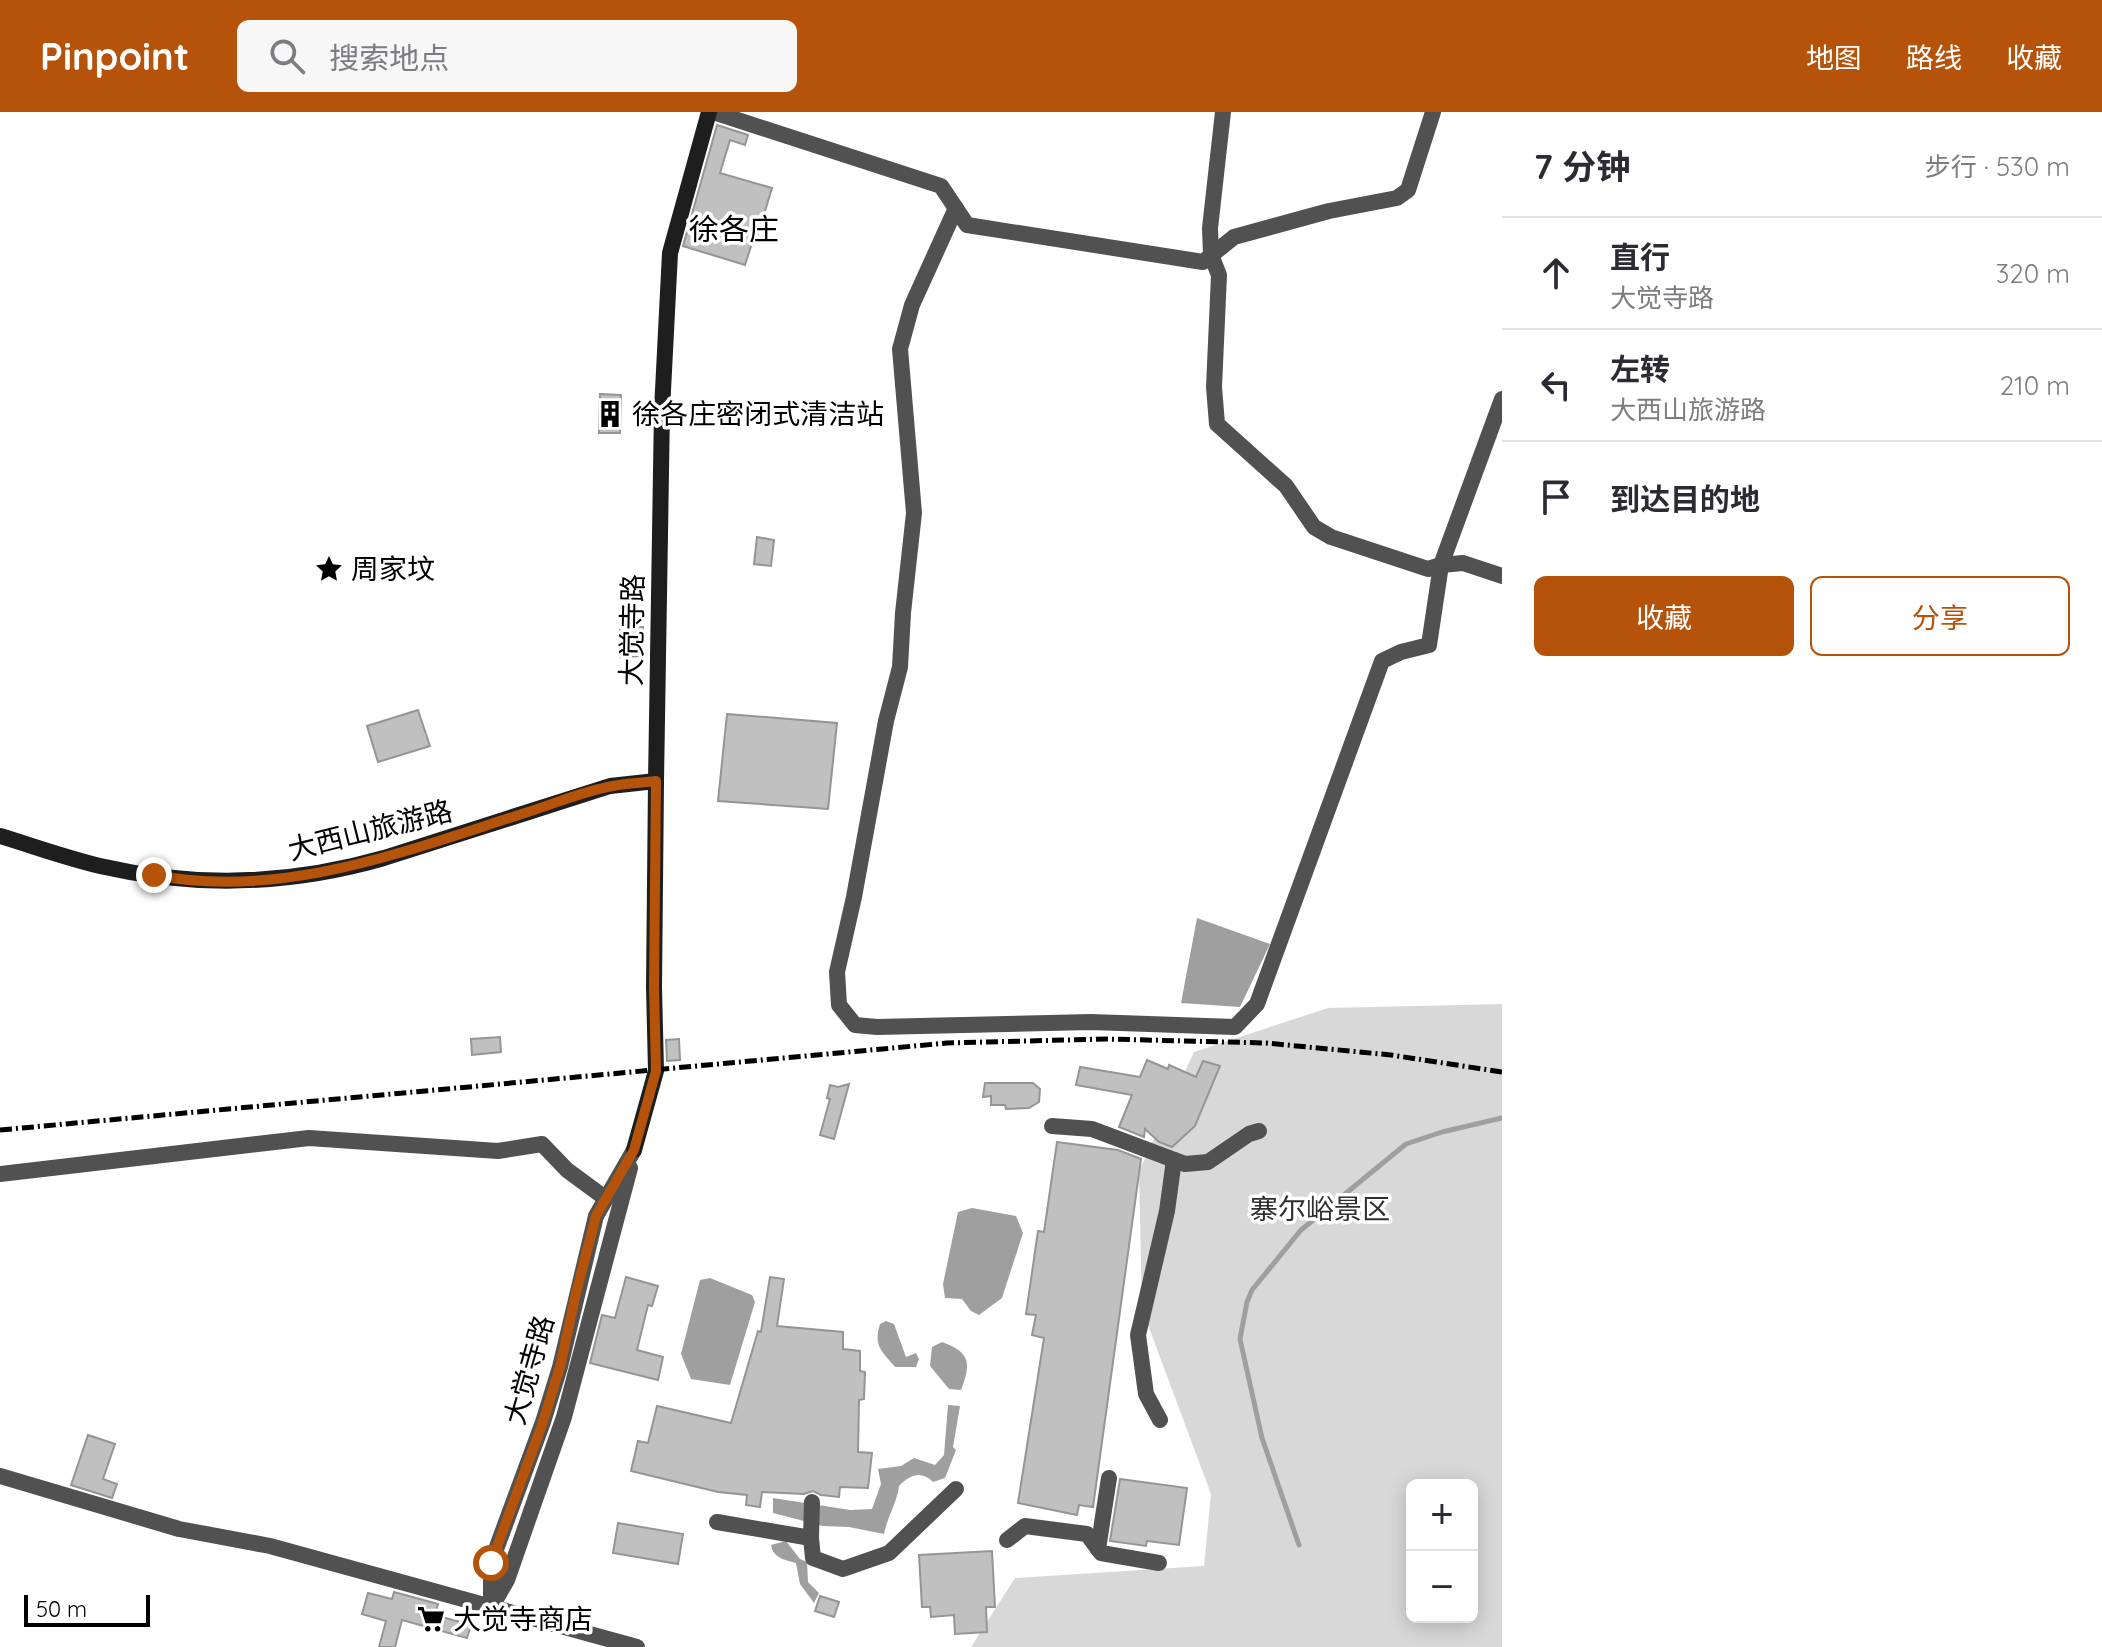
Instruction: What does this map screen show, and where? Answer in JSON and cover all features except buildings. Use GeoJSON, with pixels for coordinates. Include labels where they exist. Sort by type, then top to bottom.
{"type":"FeatureCollection","features":[{"type":"Feature","properties":{"kind":"street"},"geometry":{"type":"LineString","coordinates":[[711,112],[941,186],[967,225],[1203,262],[1234,237],[1329,211],[1397,198],[1408,190],[1433,112]]}},
{"type":"Feature","properties":{"kind":"street","name":"大觉寺路"},"geometry":{"type":"LineString","coordinates":[[491,1608],[499,1598],[510,1572],[564,1417],[656,1071],[654,987],[662,410],[670,253],[711,112]]}},
{"type":"Feature","properties":{"kind":"street"},"geometry":{"type":"LineString","coordinates":[[1223,112],[1210,228],[1211,255],[1219,275],[1214,387],[1217,424],[1286,486],[1314,527],[1331,537],[1428,569],[1463,563],[1502,576]]}},
{"type":"Feature","properties":{"kind":"street"},"geometry":{"type":"LineString","coordinates":[[956,208],[912,305],[900,349],[914,513],[900,667],[886,721],[837,972],[839,1005],[855,1025],[1091,1022],[1235,1027],[1257,1004],[1382,661],[1429,645],[1441,565],[1502,399]]}},
{"type":"Feature","properties":{"kind":"street","name":"大西山旅游路"},"geometry":{"type":"LineString","coordinates":[[0,836],[101,866],[171,878],[248,881],[290,878],[372,861],[610,786],[656,781]]}},
{"type":"Feature","properties":{"kind":"street"},"geometry":{"type":"LineString","coordinates":[[1052,1126],[1092,1129],[1185,1164],[1208,1162],[1249,1134],[1259,1131]]}},
{"type":"Feature","properties":{"kind":"street"},"geometry":{"type":"LineString","coordinates":[[0,1174],[309,1138],[498,1151],[542,1144],[567,1170],[605,1198]]}},
{"type":"Feature","properties":{"kind":"street","name":"大觉寺路"},"geometry":{"type":"LineString","coordinates":[[491,1608],[491,1563],[560,1367],[596,1216],[634,1150]]}},
{"type":"Feature","properties":{"kind":"street"},"geometry":{"type":"LineString","coordinates":[[1160,1420],[1146,1394],[1138,1335],[1167,1211],[1174,1160]]}},
{"type":"Feature","properties":{"kind":"street"},"geometry":{"type":"LineString","coordinates":[[0,1476],[179,1529],[270,1546],[637,1647]]}},
{"type":"Feature","properties":{"kind":"street"},"geometry":{"type":"LineString","coordinates":[[1098,1549],[1109,1478]]}},
{"type":"Feature","properties":{"kind":"street"},"geometry":{"type":"LineString","coordinates":[[812,1502],[813,1558],[843,1569],[889,1553],[956,1489]]}},
{"type":"Feature","properties":{"kind":"street"},"geometry":{"type":"LineString","coordinates":[[717,1522],[811,1538]]}},
{"type":"Feature","properties":{"kind":"street"},"geometry":{"type":"LineString","coordinates":[[1007,1540],[1025,1526],[1087,1534],[1101,1553],[1159,1563]]}},
{"type":"Feature","properties":{"kind":"green space","name":"寨尔峪景区"},"geometry":{"type":"Polygon","coordinates":[[[1502,1004],[1502,1647],[971,1647],[1015,1578],[1204,1566],[1211,1494],[1142,1309],[1139,1171],[1194,1052],[1328,1008],[1502,1004]]]}},
{"type":"Feature","properties":{"kind":"shaded area"},"geometry":{"type":"Polygon","coordinates":[[[1197,918],[1270,944],[1240,1007],[1181,1003],[1197,918]]]}},
{"type":"Feature","properties":{"kind":"shaded area"},"geometry":{"type":"Polygon","coordinates":[[[972,1208],[1016,1216],[1023,1233],[1002,1298],[979,1315],[971,1311],[962,1299],[945,1298],[943,1284],[958,1212],[972,1208]]]}},
{"type":"Feature","properties":{"kind":"shaded area"},"geometry":{"type":"Polygon","coordinates":[[[710,1278],[752,1295],[755,1302],[730,1385],[691,1379],[681,1354],[700,1280],[710,1278]]]}},
{"type":"Feature","properties":{"kind":"shaded area"},"geometry":{"type":"Polygon","coordinates":[[[886,1321],[894,1324],[906,1357],[916,1353],[919,1359],[916,1367],[895,1367],[883,1352],[878,1343],[878,1332],[880,1324],[886,1321]]]}},
{"type":"Feature","properties":{"kind":"shaded area"},"geometry":{"type":"Polygon","coordinates":[[[942,1342],[959,1350],[966,1360],[961,1390],[949,1389],[930,1366],[932,1347],[942,1342]]]}},
{"type":"Feature","properties":{"kind":"shaded area"},"geometry":{"type":"Polygon","coordinates":[[[948,1405],[960,1406],[953,1447],[956,1450],[945,1478],[933,1482],[916,1475],[903,1482],[884,1534],[823,1526],[773,1513],[773,1498],[850,1510],[872,1509],[881,1484],[878,1469],[901,1466],[914,1458],[935,1465],[944,1455],[948,1405]]]}},
{"type":"Feature","properties":{"kind":"shaded area"},"geometry":{"type":"Polygon","coordinates":[[[786,1541],[800,1559],[807,1562],[808,1582],[819,1593],[814,1603],[800,1584],[796,1563],[780,1558],[772,1549],[771,1545],[786,1541]]]}},
{"type":"Feature","properties":{"kind":"waterway"},"geometry":{"type":"LineString","coordinates":[[1299,1545],[1262,1438],[1240,1339],[1252,1290],[1301,1230],[1406,1144],[1502,1118]]}},
{"type":"Feature","properties":{"kind":"railway"},"geometry":{"type":"LineString","coordinates":[[0,1130],[947,1043],[1106,1039],[1266,1043],[1391,1055],[1502,1072]]}},
{"type":"Feature","properties":{"kind":"place","name":"徐各庄密闭式清洁站"},"geometry":{"type":"Point","coordinates":[610,414]}},
{"type":"Feature","properties":{"kind":"place","name":"周家坟"},"geometry":{"type":"Point","coordinates":[329,569]}},
{"type":"Feature","properties":{"kind":"place","name":"大觉寺商店"},"geometry":{"type":"Point","coordinates":[431,1619]}},
{"type":"Feature","properties":{"kind":"district","name":"徐各庄"},"geometry":{"type":"Point","coordinates":[734,230]}},
{"type":"Feature","properties":{"kind":"route"},"geometry":{"type":"LineString","coordinates":[[154,875],[188,880],[248,881],[290,878],[348,868],[610,786],[656,781],[656,1071],[634,1150],[596,1216],[560,1367],[491,1563]]}}]}
